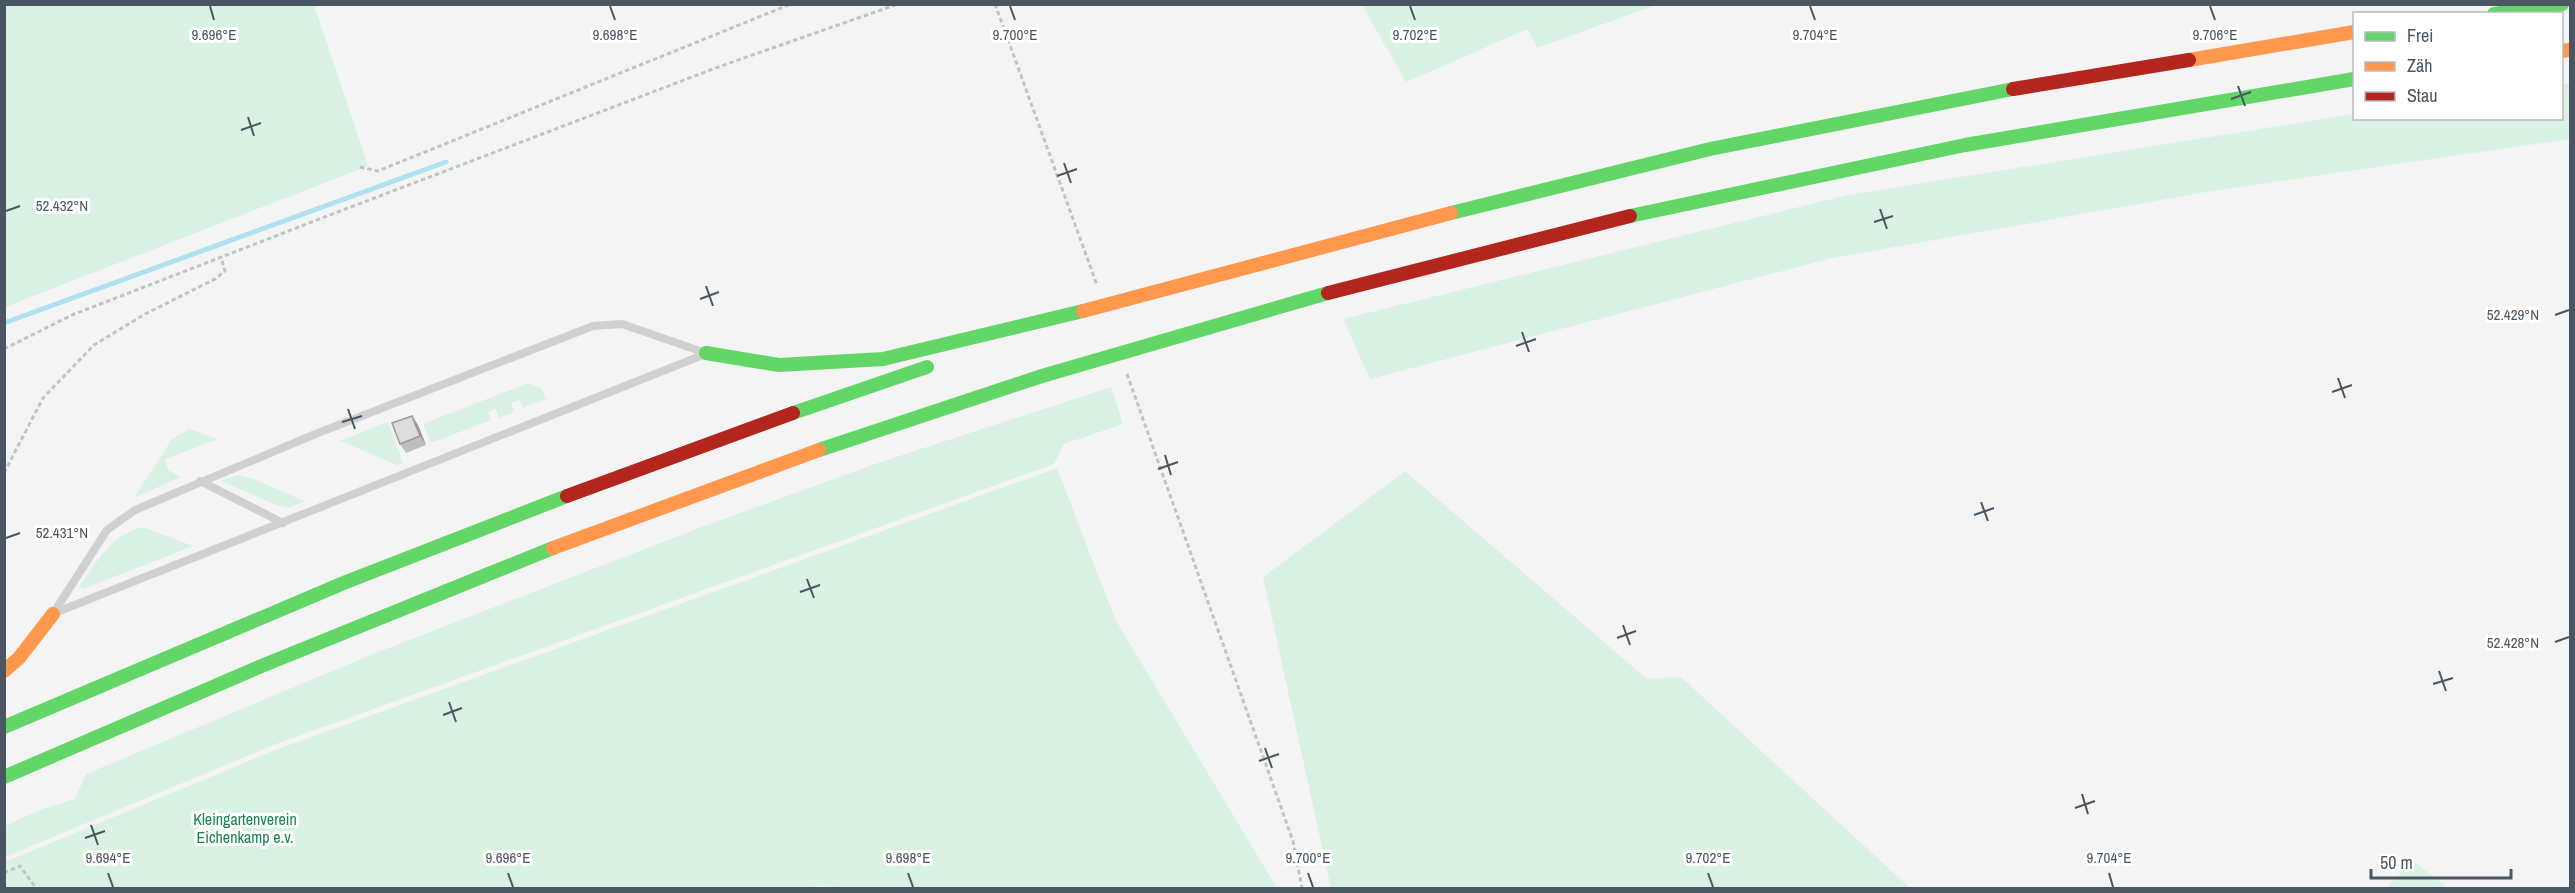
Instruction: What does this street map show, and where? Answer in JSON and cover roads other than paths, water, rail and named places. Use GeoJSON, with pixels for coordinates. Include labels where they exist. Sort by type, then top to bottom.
{"type":"FeatureCollection","features":[{"type":"Feature","properties":{"kind":"highway"},"geometry":{"type":"LineString","coordinates":[[2508,12],[2562,4]]}},
{"type":"Feature","properties":{"kind":"highway"},"geometry":{"type":"LineString","coordinates":[[706,353],[779,365],[883,359],[1118,303],[1472,207],[1710,149],[1985,94],[2353,32]]}},
{"type":"Feature","properties":{"kind":"highway"},"geometry":{"type":"LineString","coordinates":[[4,777],[221,682],[543,552],[790,461],[1039,376],[1225,322],[1473,255],[1723,194],[1994,139],[2353,79]]}},
{"type":"Feature","properties":{"kind":"highway"},"geometry":{"type":"LineString","coordinates":[[963,355],[1118,303]]}},
{"type":"Feature","properties":{"kind":"highway"},"geometry":{"type":"LineString","coordinates":[[4,727],[200,641],[523,510],[774,417],[940,362]]}},
{"type":"Feature","properties":{"kind":"highway"},"geometry":{"type":"LineString","coordinates":[[4,671],[19,658],[53,614]]}},
{"type":"Feature","properties":{"kind":"lane"},"geometry":{"type":"LineString","coordinates":[[53,614],[107,530],[135,510],[200,481],[593,326],[622,324],[706,353]]}},
{"type":"Feature","properties":{"kind":"lane"},"geometry":{"type":"LineString","coordinates":[[53,614],[706,353]]}},
{"type":"Feature","properties":{"kind":"lane"},"geometry":{"type":"LineString","coordinates":[[200,481],[283,523]]}},
{"type":"Feature","properties":{"kind":"waterway"},"geometry":{"type":"LineString","coordinates":[[4,323],[446,162]]}},
{"type":"Feature","properties":{"kind":"park label","name":"Kleingartenverein Eichenkamp e.v."},"geometry":{"type":"Point","coordinates":[245,828]}}]}
